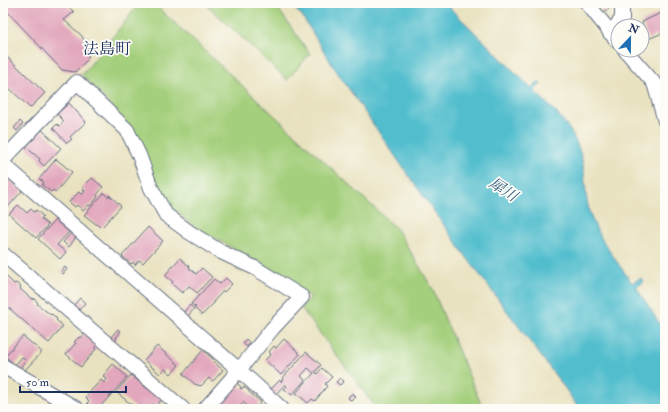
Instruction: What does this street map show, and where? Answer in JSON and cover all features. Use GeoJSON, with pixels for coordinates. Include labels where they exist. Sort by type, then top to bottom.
{"type":"FeatureCollection","features":[{"type":"Feature","properties":{"kind":"street"},"geometry":{"type":"LineString","coordinates":[[587,3],[610,33]]}},
{"type":"Feature","properties":{"kind":"street"},"geometry":{"type":"LineString","coordinates":[[622,3],[622,18]]}},
{"type":"Feature","properties":{"kind":"street"},"geometry":{"type":"LineString","coordinates":[[632,58],[665,93]]}},
{"type":"Feature","properties":{"kind":"street"},"geometry":{"type":"LineString","coordinates":[[3,160],[77,82],[126,130],[139,155],[151,188],[166,215],[189,232],[221,252],[255,268],[302,297],[272,329],[205,409]]}},
{"type":"Feature","properties":{"kind":"street"},"geometry":{"type":"LineString","coordinates":[[654,83],[665,121]]}},
{"type":"Feature","properties":{"kind":"street"},"geometry":{"type":"LineString","coordinates":[[3,164],[282,409]]}},
{"type":"Feature","properties":{"kind":"street"},"geometry":{"type":"LineString","coordinates":[[3,254],[183,409]]}},
{"type":"Feature","properties":{"kind":"street"},"geometry":{"type":"LineString","coordinates":[[3,366],[77,409]]}},
{"type":"Feature","properties":{"kind":"green space"},"geometry":{"type":"Polygon","coordinates":[[[140,3],[153,3],[397,229],[432,288],[483,409],[377,409],[301,308],[311,297],[269,268],[196,228],[165,203],[136,136],[82,75],[140,3]]]}},
{"type":"Feature","properties":{"kind":"green space"},"geometry":{"type":"Polygon","coordinates":[[[205,3],[274,3],[310,54],[287,80],[205,3]]]}},
{"type":"Feature","properties":{"kind":"water","name":"犀川"},"geometry":{"type":"Polygon","coordinates":[[[290,3],[445,3],[531,88],[538,82],[541,84],[534,91],[558,115],[571,132],[576,142],[583,165],[588,206],[600,236],[632,283],[641,278],[644,282],[636,287],[665,330],[665,409],[579,409],[465,255],[333,66],[301,14],[297,12],[290,3]]]}},
{"type":"Feature","properties":{"kind":"building"},"geometry":{"type":"Polygon","coordinates":[[[3,3],[64,3],[74,12],[64,20],[82,36],[88,49],[88,59],[75,72],[62,70],[3,7],[3,3]]]}},
{"type":"Feature","properties":{"kind":"building"},"geometry":{"type":"Polygon","coordinates":[[[597,3],[613,3],[609,9],[603,12],[597,3]]]}},
{"type":"Feature","properties":{"kind":"building"},"geometry":{"type":"Polygon","coordinates":[[[665,11],[665,32],[650,38],[650,18],[665,11]]]}},
{"type":"Feature","properties":{"kind":"building"},"geometry":{"type":"Polygon","coordinates":[[[3,53],[45,93],[30,108],[3,81],[3,53]]]}},
{"type":"Feature","properties":{"kind":"building"},"geometry":{"type":"Polygon","coordinates":[[[69,103],[86,122],[70,137],[72,139],[67,143],[53,128],[57,124],[59,126],[64,121],[57,114],[69,103]]]}},
{"type":"Feature","properties":{"kind":"building"},"geometry":{"type":"Polygon","coordinates":[[[20,121],[23,124],[17,131],[14,128],[20,121]]]}},
{"type":"Feature","properties":{"kind":"building"},"geometry":{"type":"Polygon","coordinates":[[[42,130],[61,148],[44,166],[39,161],[40,159],[26,147],[42,130]]]}},
{"type":"Feature","properties":{"kind":"building"},"geometry":{"type":"Polygon","coordinates":[[[56,159],[72,172],[56,192],[53,190],[51,192],[42,185],[44,182],[39,179],[56,159]]]}},
{"type":"Feature","properties":{"kind":"building"},"geometry":{"type":"Polygon","coordinates":[[[3,174],[22,191],[8,207],[3,203],[3,174]]]}},
{"type":"Feature","properties":{"kind":"building"},"geometry":{"type":"Polygon","coordinates":[[[92,178],[103,187],[97,195],[98,197],[83,211],[77,205],[75,207],[69,202],[79,192],[82,195],[85,191],[82,188],[92,178]]]}},
{"type":"Feature","properties":{"kind":"building"},"geometry":{"type":"Polygon","coordinates":[[[104,193],[108,197],[109,195],[121,206],[102,227],[100,227],[84,215],[104,193]]]}},
{"type":"Feature","properties":{"kind":"building"},"geometry":{"type":"Polygon","coordinates":[[[18,205],[27,213],[31,209],[34,212],[36,210],[43,216],[41,219],[48,225],[36,238],[9,214],[18,205]]]}},
{"type":"Feature","properties":{"kind":"building"},"geometry":{"type":"Polygon","coordinates":[[[55,220],[69,232],[57,245],[66,252],[60,259],[38,239],[55,220]]]}},
{"type":"Feature","properties":{"kind":"building"},"geometry":{"type":"Polygon","coordinates":[[[148,227],[163,241],[143,263],[139,260],[135,265],[133,262],[131,264],[122,256],[148,227]]]}},
{"type":"Feature","properties":{"kind":"building"},"geometry":{"type":"Polygon","coordinates":[[[71,233],[76,237],[69,247],[63,242],[71,233]]]}},
{"type":"Feature","properties":{"kind":"building"},"geometry":{"type":"Polygon","coordinates":[[[180,258],[196,274],[202,268],[212,277],[197,293],[189,286],[182,293],[165,275],[180,258]]]}},
{"type":"Feature","properties":{"kind":"building"},"geometry":{"type":"Polygon","coordinates":[[[65,267],[67,269],[63,274],[61,272],[65,267]]]}},
{"type":"Feature","properties":{"kind":"building"},"geometry":{"type":"Polygon","coordinates":[[[7,277],[14,284],[16,283],[21,287],[20,289],[33,300],[34,298],[38,303],[37,304],[51,315],[52,314],[63,326],[49,343],[3,303],[3,282],[7,277]]]}},
{"type":"Feature","properties":{"kind":"building"},"geometry":{"type":"Polygon","coordinates":[[[226,278],[232,284],[224,292],[223,291],[214,301],[215,302],[202,315],[194,308],[196,307],[191,304],[214,279],[220,284],[226,278]]]}},
{"type":"Feature","properties":{"kind":"building"},"geometry":{"type":"Polygon","coordinates":[[[80,298],[85,303],[78,311],[73,306],[80,298]]]}},
{"type":"Feature","properties":{"kind":"building"},"geometry":{"type":"Polygon","coordinates":[[[190,305],[194,309],[187,317],[183,313],[190,305]]]}},
{"type":"Feature","properties":{"kind":"building"},"geometry":{"type":"Polygon","coordinates":[[[118,329],[120,333],[114,342],[110,338],[118,329]]]}},
{"type":"Feature","properties":{"kind":"building"},"geometry":{"type":"Polygon","coordinates":[[[85,333],[98,345],[81,367],[66,354],[76,343],[74,342],[79,337],[81,338],[85,333]]]}},
{"type":"Feature","properties":{"kind":"building"},"geometry":{"type":"Polygon","coordinates":[[[23,336],[42,352],[24,371],[20,368],[26,361],[22,357],[15,365],[6,357],[6,355],[23,336]]]}},
{"type":"Feature","properties":{"kind":"building"},"geometry":{"type":"Polygon","coordinates":[[[246,339],[250,343],[247,347],[243,343],[246,339]]]}},
{"type":"Feature","properties":{"kind":"building"},"geometry":{"type":"Polygon","coordinates":[[[284,339],[300,354],[281,375],[265,360],[271,354],[269,352],[274,346],[276,348],[284,339]]]}},
{"type":"Feature","properties":{"kind":"building"},"geometry":{"type":"Polygon","coordinates":[[[157,346],[179,365],[171,374],[165,369],[160,374],[144,360],[157,346]]]}},
{"type":"Feature","properties":{"kind":"building"},"geometry":{"type":"Polygon","coordinates":[[[203,350],[223,370],[214,380],[212,381],[209,378],[201,386],[199,386],[183,374],[203,350]]]}},
{"type":"Feature","properties":{"kind":"building"},"geometry":{"type":"Polygon","coordinates":[[[306,352],[321,365],[315,372],[317,374],[322,368],[332,377],[325,384],[327,386],[315,401],[312,399],[308,403],[296,393],[314,373],[308,368],[301,376],[305,380],[292,395],[284,389],[287,386],[285,384],[276,394],[271,389],[280,380],[281,382],[283,380],[282,379],[306,352]]]}},
{"type":"Feature","properties":{"kind":"building"},"geometry":{"type":"Polygon","coordinates":[[[113,364],[127,377],[98,409],[94,409],[87,403],[89,401],[85,397],[101,380],[104,383],[107,379],[103,376],[113,364]]]}},
{"type":"Feature","properties":{"kind":"building"},"geometry":{"type":"Polygon","coordinates":[[[131,375],[149,390],[150,388],[162,399],[156,406],[153,404],[148,409],[137,409],[116,392],[131,375]]]}},
{"type":"Feature","properties":{"kind":"building"},"geometry":{"type":"Polygon","coordinates":[[[340,378],[344,381],[340,385],[336,382],[340,378]]]}},
{"type":"Feature","properties":{"kind":"building"},"geometry":{"type":"Polygon","coordinates":[[[237,383],[241,389],[244,387],[261,402],[255,409],[250,409],[243,402],[241,405],[242,409],[227,409],[220,403],[237,383]]]}},
{"type":"Feature","properties":{"kind":"building"},"geometry":{"type":"Polygon","coordinates":[[[353,393],[356,397],[350,400],[348,398],[353,393]]]}},
{"type":"Feature","properties":{"kind":"district","name":"法島町"},"geometry":{"type":"Point","coordinates":[107,49]}}]}
